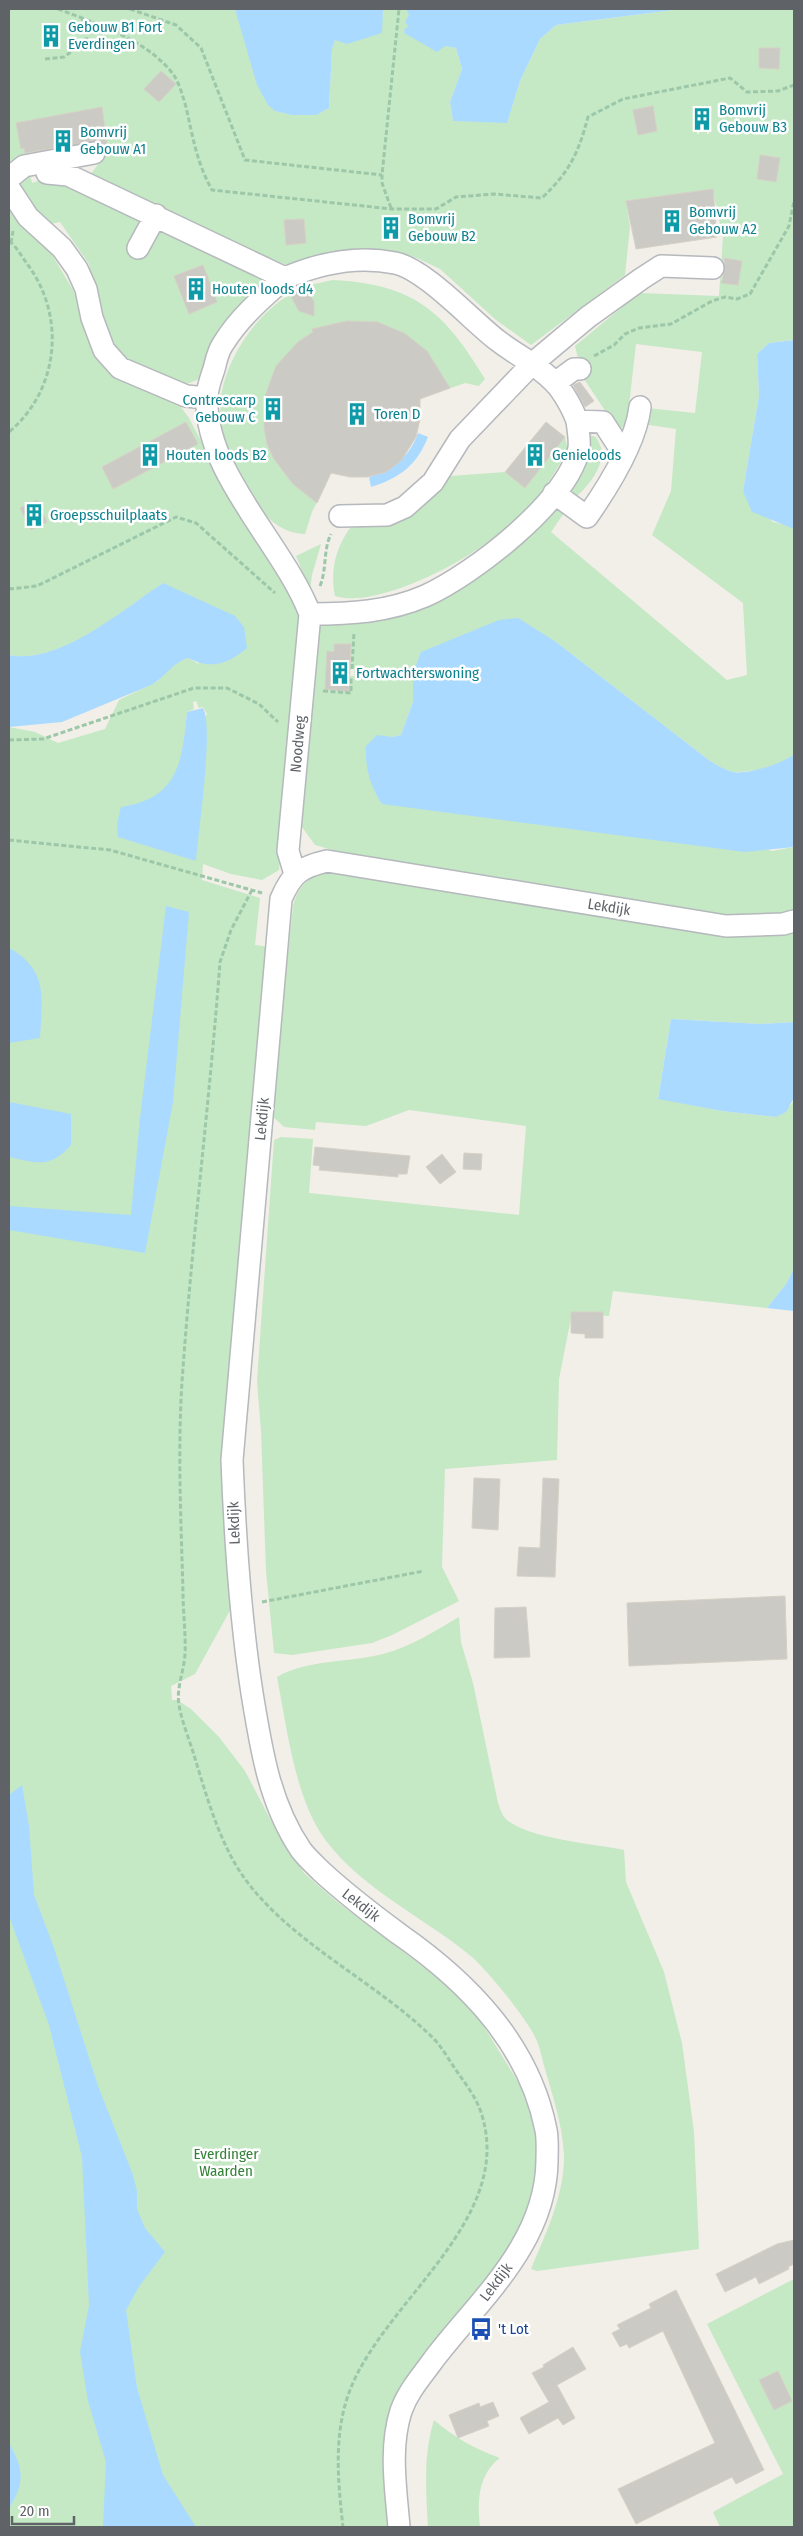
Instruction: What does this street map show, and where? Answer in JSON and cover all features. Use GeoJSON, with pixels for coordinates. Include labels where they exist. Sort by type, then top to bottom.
{"type":"FeatureCollection","features":[{"type":"Feature","properties":{"kind":"street"},"geometry":{"type":"LineString","coordinates":[[94,153],[24,166],[11,181],[28,217],[62,248],[77,269],[104,350],[120,368],[186,396],[207,398]]}},
{"type":"Feature","properties":{"kind":"street"},"geometry":{"type":"LineString","coordinates":[[48,173],[68,175],[156,215],[285,278]]}},
{"type":"Feature","properties":{"kind":"street"},"geometry":{"type":"LineString","coordinates":[[138,248],[156,215]]}},
{"type":"Feature","properties":{"kind":"street"},"geometry":{"type":"LineString","coordinates":[[361,260],[396,263],[420,275],[498,341],[533,363],[555,383],[577,421],[579,447],[569,471],[554,493],[520,531],[472,570],[425,596],[382,610],[354,614],[310,614],[301,590],[232,482],[219,457],[210,426],[207,398],[221,346],[242,316],[285,278],[307,268],[334,261],[361,260]]}},
{"type":"Feature","properties":{"kind":"street"},"geometry":{"type":"LineString","coordinates":[[340,516],[387,515],[405,507],[432,482],[460,439],[533,363],[614,297],[661,266],[713,268]]}},
{"type":"Feature","properties":{"kind":"street"},"geometry":{"type":"LineString","coordinates":[[555,383],[574,369],[580,369]]}},
{"type":"Feature","properties":{"kind":"street"},"geometry":{"type":"LineString","coordinates":[[554,493],[588,517],[609,485],[623,453],[638,426],[640,407]]}},
{"type":"Feature","properties":{"kind":"street"},"geometry":{"type":"LineString","coordinates":[[577,421],[602,422],[623,453]]}},
{"type":"Feature","properties":{"kind":"street","name":"Noodweg"},"geometry":{"type":"LineString","coordinates":[[295,874],[288,851],[310,614]]}},
{"type":"Feature","properties":{"kind":"street","name":"Lekdijk"},"geometry":{"type":"LineString","coordinates":[[400,2527],[395,2477],[396,2433],[401,2411],[411,2390],[448,2341],[498,2282],[524,2244],[539,2210],[547,2176],[547,2134],[531,2078],[508,2036],[471,1992],[414,1944],[354,1902],[304,1854],[288,1830],[270,1787],[260,1745],[240,1606],[235,1546],[232,1460],[281,899],[295,874],[307,866],[327,861],[726,926],[784,924],[794,921]]}},
{"type":"Feature","properties":{"kind":"path"},"geometry":{"type":"LineString","coordinates":[[58,9],[119,34],[156,56],[175,76],[185,104],[200,168],[212,190],[392,208],[436,209],[456,197],[494,194],[542,198],[560,180],[578,153],[588,117],[623,98],[730,78],[747,92],[778,91],[794,84]]}},
{"type":"Feature","properties":{"kind":"path"},"geometry":{"type":"LineString","coordinates":[[130,9],[176,25],[201,48],[245,160],[382,175]]}},
{"type":"Feature","properties":{"kind":"path"},"geometry":{"type":"LineString","coordinates":[[392,208],[382,183],[382,175],[399,9]]}},
{"type":"Feature","properties":{"kind":"path"},"geometry":{"type":"LineString","coordinates":[[45,59],[64,57],[86,41],[87,31],[82,18]]}},
{"type":"Feature","properties":{"kind":"path"},"geometry":{"type":"LineString","coordinates":[[580,369],[625,334],[639,328],[671,324],[712,301],[725,297],[737,299],[750,294],[789,226],[794,201]]}},
{"type":"Feature","properties":{"kind":"path"},"geometry":{"type":"LineString","coordinates":[[9,241],[38,280],[52,318],[53,348],[38,397],[20,422],[9,432]]}},
{"type":"Feature","properties":{"kind":"path"},"geometry":{"type":"LineString","coordinates":[[310,614],[324,576],[327,542],[340,516]]}},
{"type":"Feature","properties":{"kind":"path"},"geometry":{"type":"LineString","coordinates":[[9,589],[38,586],[176,517],[196,523],[278,595]]}},
{"type":"Feature","properties":{"kind":"path"},"geometry":{"type":"LineString","coordinates":[[352,669],[354,637]]}},
{"type":"Feature","properties":{"kind":"path"},"geometry":{"type":"LineString","coordinates":[[326,691],[350,693],[351,676]]}},
{"type":"Feature","properties":{"kind":"path"},"geometry":{"type":"LineString","coordinates":[[9,740],[43,739],[194,688],[228,688],[259,704],[280,723]]}},
{"type":"Feature","properties":{"kind":"path"},"geometry":{"type":"LineString","coordinates":[[9,840],[110,850],[281,899]]}},
{"type":"Feature","properties":{"kind":"path"},"geometry":{"type":"LineString","coordinates":[[252,890],[231,930],[220,962],[183,1370],[180,1468],[185,1655],[177,1700],[210,1807],[234,1863],[261,1898],[307,1940],[385,1997],[435,2040],[471,2091],[483,2118],[487,2149],[483,2181],[468,2219],[427,2279],[392,2318],[364,2361],[349,2393],[340,2430],[338,2472],[343,2527]]}},
{"type":"Feature","properties":{"kind":"path"},"geometry":{"type":"LineString","coordinates":[[240,1606],[424,1571]]}},
{"type":"Feature","properties":{"kind":"green space","name":"Everdinger Waarden"},"geometry":{"type":"Polygon","coordinates":[[[9,9],[235,9],[247,45],[275,111],[302,115],[316,113],[329,108],[332,49],[335,40],[381,33],[383,9],[416,9],[409,15],[409,27],[445,46],[456,48],[462,69],[450,102],[453,121],[507,122],[520,81],[540,39],[556,25],[681,9],[794,9],[794,340],[769,343],[757,354],[759,396],[743,491],[773,522],[791,526],[794,529],[794,754],[775,765],[750,771],[735,772],[722,768],[710,761],[556,642],[413,673],[413,702],[401,735],[392,737],[772,851],[794,847],[794,915],[722,917],[562,888],[336,851],[315,845],[302,827],[316,635],[324,619],[391,613],[556,506],[564,513],[551,532],[727,680],[747,675],[743,603],[652,535],[671,491],[676,429],[643,424],[646,408],[695,413],[702,352],[636,344],[629,405],[631,423],[618,430],[582,376],[575,346],[639,293],[719,296],[723,236],[712,189],[626,201],[630,227],[625,275],[531,345],[496,320],[440,269],[419,259],[400,252],[289,266],[240,246],[90,175],[109,150],[102,108],[18,123],[32,183],[51,177],[263,275],[264,284],[206,372],[197,380],[184,385],[121,360],[104,336],[92,296],[89,264],[60,222],[46,225],[48,248],[73,290],[103,365],[178,403],[189,418],[244,523],[303,610],[279,870],[262,880],[231,874],[203,864],[202,880],[260,898],[255,945],[270,947],[233,1605],[195,1674],[171,1686],[172,1700],[177,1700],[191,1709],[219,1737],[245,1771],[278,1834],[304,1873],[336,1901],[442,1981],[476,2014],[520,2085],[536,2123],[538,2145],[532,2206],[494,2273],[423,2355],[397,2396],[386,2429],[385,2480],[390,2527],[9,2527],[9,727],[35,732],[58,743],[105,729],[119,700],[158,681],[173,664],[188,658],[199,664],[163,583],[110,621],[69,644],[49,652],[29,656],[9,655],[9,9]],[[760,48],[759,68],[779,69],[780,48],[760,48]],[[653,107],[633,111],[638,134],[657,131],[653,107]],[[696,113],[697,134],[699,134],[698,126],[707,126],[707,134],[709,134],[708,113],[696,113]],[[760,155],[757,179],[776,182],[780,158],[760,155]],[[387,216],[382,236],[384,237],[386,229],[394,231],[393,239],[395,239],[399,219],[387,216]],[[304,219],[284,221],[286,245],[306,243],[304,219]],[[724,258],[721,282],[738,285],[741,261],[724,258]],[[186,422],[102,467],[113,489],[198,444],[186,422]],[[327,652],[326,689],[349,691],[350,676],[354,676],[354,669],[350,669],[351,653],[327,652]],[[196,701],[193,702],[194,709],[187,712],[183,751],[207,714],[203,707],[199,708],[196,701]]]}},
{"type":"Feature","properties":{"kind":"green space"},"geometry":{"type":"Polygon","coordinates":[[[333,280],[385,288],[406,295],[424,306],[441,319],[456,336],[485,379],[479,386],[465,383],[431,395],[426,383],[314,478],[326,485],[312,512],[305,534],[296,533],[274,523],[262,511],[244,486],[227,450],[221,423],[221,396],[231,362],[250,331],[263,316],[291,294],[307,286],[333,280]]]}},
{"type":"Feature","properties":{"kind":"green space"},"geometry":{"type":"Polygon","coordinates":[[[587,434],[596,437],[600,444],[602,450],[600,465],[594,477],[577,496],[568,492],[578,477],[586,458],[587,434]]]}},
{"type":"Feature","properties":{"kind":"green space"},"geometry":{"type":"Polygon","coordinates":[[[565,437],[568,451],[545,487],[520,515],[488,542],[449,566],[409,585],[369,597],[351,598],[335,596],[333,578],[335,561],[337,552],[350,528],[391,522],[439,490],[451,476],[505,472],[525,488],[565,437]]]}},
{"type":"Feature","properties":{"kind":"green space"},"geometry":{"type":"Polygon","coordinates":[[[321,544],[312,575],[310,590],[296,556],[321,544]]]}},
{"type":"Feature","properties":{"kind":"green space"},"geometry":{"type":"Polygon","coordinates":[[[319,870],[584,912],[707,934],[739,935],[794,931],[794,1022],[760,1024],[671,1019],[658,1098],[722,1111],[776,1117],[792,1104],[794,1098],[794,1269],[786,1284],[767,1308],[613,1291],[609,1316],[572,1313],[559,1379],[557,1460],[445,1469],[442,1567],[459,1601],[372,1643],[292,1655],[274,1653],[266,1571],[261,1431],[257,1381],[274,1140],[281,1137],[313,1139],[309,1193],[519,1215],[526,1126],[409,1110],[366,1126],[316,1122],[315,1130],[284,1127],[271,1115],[293,906],[303,886],[319,870]]]}},
{"type":"Feature","properties":{"kind":"green space"},"geometry":{"type":"Polygon","coordinates":[[[459,1617],[461,1642],[473,1683],[501,1812],[507,1820],[530,1832],[563,1840],[624,1850],[626,1882],[664,1972],[682,2043],[694,2132],[699,2249],[537,2271],[531,2269],[554,2213],[561,2184],[564,2154],[557,2111],[537,2041],[497,1983],[479,1964],[454,1943],[377,1890],[359,1875],[327,1842],[307,1806],[294,1763],[277,1677],[289,1671],[315,1664],[370,1657],[393,1651],[422,1638],[459,1617]]]}},
{"type":"Feature","properties":{"kind":"green space"},"geometry":{"type":"Polygon","coordinates":[[[794,2279],[794,2527],[720,2527],[713,2512],[783,2474],[707,2324],[794,2279]]]}},
{"type":"Feature","properties":{"kind":"green space"},"geometry":{"type":"Polygon","coordinates":[[[434,2420],[466,2442],[500,2458],[487,2472],[483,2481],[479,2499],[480,2527],[428,2527],[427,2460],[434,2420]]]}},
{"type":"Feature","properties":{"kind":"water"},"geometry":{"type":"Polygon","coordinates":[[[235,9],[383,9],[382,33],[347,44],[335,40],[332,49],[329,108],[316,115],[292,115],[275,111],[268,105],[257,85],[235,9]]]}},
{"type":"Feature","properties":{"kind":"water"},"geometry":{"type":"Polygon","coordinates":[[[406,9],[681,9],[556,25],[540,39],[520,81],[507,123],[453,121],[450,102],[462,69],[456,48],[445,46],[437,52],[404,33],[405,28],[409,27],[405,22],[409,15],[406,9]]]}},
{"type":"Feature","properties":{"kind":"water"},"geometry":{"type":"Polygon","coordinates":[[[794,340],[794,529],[752,512],[743,491],[759,396],[757,354],[769,343],[794,340]]]}},
{"type":"Feature","properties":{"kind":"water"},"geometry":{"type":"Polygon","coordinates":[[[418,433],[428,437],[424,447],[413,463],[399,475],[371,487],[369,477],[385,471],[405,456],[418,433]]]}},
{"type":"Feature","properties":{"kind":"water"},"geometry":{"type":"Polygon","coordinates":[[[163,583],[235,616],[244,627],[247,648],[233,658],[219,664],[204,664],[188,658],[176,664],[151,685],[62,722],[9,727],[9,655],[29,656],[49,652],[69,644],[90,633],[163,583]]]}},
{"type":"Feature","properties":{"kind":"water"},"geometry":{"type":"Polygon","coordinates":[[[518,618],[556,642],[710,761],[724,769],[733,772],[747,772],[782,761],[794,754],[794,847],[745,852],[382,804],[369,776],[366,762],[366,746],[377,735],[392,737],[401,735],[413,702],[413,673],[421,652],[499,620],[518,618]]]}},
{"type":"Feature","properties":{"kind":"water"},"geometry":{"type":"Polygon","coordinates":[[[203,708],[207,736],[196,861],[118,837],[117,824],[121,807],[140,802],[155,795],[166,786],[174,775],[179,762],[183,747],[187,712],[203,708]]]}},
{"type":"Feature","properties":{"kind":"water"},"geometry":{"type":"Polygon","coordinates":[[[166,906],[189,912],[173,1102],[145,1253],[9,1230],[9,1206],[131,1215],[140,1118],[166,906]]]}},
{"type":"Feature","properties":{"kind":"water"},"geometry":{"type":"Polygon","coordinates":[[[9,948],[31,966],[37,976],[42,998],[40,1038],[9,1043],[9,948]]]}},
{"type":"Feature","properties":{"kind":"water"},"geometry":{"type":"Polygon","coordinates":[[[671,1019],[760,1024],[794,1022],[794,1098],[786,1112],[776,1117],[722,1111],[658,1099],[671,1019]]]}},
{"type":"Feature","properties":{"kind":"water"},"geometry":{"type":"Polygon","coordinates":[[[9,1102],[71,1114],[71,1145],[63,1153],[50,1161],[35,1162],[9,1157],[9,1102]]]}},
{"type":"Feature","properties":{"kind":"water"},"geometry":{"type":"Polygon","coordinates":[[[794,1269],[794,1311],[767,1308],[786,1284],[794,1269]]]}},
{"type":"Feature","properties":{"kind":"water"},"geometry":{"type":"Polygon","coordinates":[[[22,1785],[29,1826],[34,1895],[54,1948],[98,2086],[133,2175],[137,2191],[137,2209],[145,2228],[165,2252],[140,2285],[126,2310],[137,2388],[163,2475],[196,2527],[103,2527],[106,2462],[88,2401],[80,2352],[89,2305],[82,2157],[49,2025],[9,1916],[9,1795],[22,1785]]]}},
{"type":"Feature","properties":{"kind":"water"},"geometry":{"type":"Polygon","coordinates":[[[9,2443],[20,2468],[21,2475],[18,2490],[9,2508],[9,2443]]]}},
{"type":"Feature","properties":{"kind":"building"},"geometry":{"type":"Polygon","coordinates":[[[759,48],[780,48],[779,69],[759,68],[759,48]]]}},
{"type":"Feature","properties":{"kind":"building"},"geometry":{"type":"Polygon","coordinates":[[[161,71],[176,84],[159,102],[144,89],[161,71]]]}},
{"type":"Feature","properties":{"kind":"building"},"geometry":{"type":"Polygon","coordinates":[[[653,106],[657,131],[638,135],[633,110],[653,106]]]}},
{"type":"Feature","properties":{"kind":"building","name":"Bomvrij Gebouw A1"},"geometry":{"type":"Polygon","coordinates":[[[102,107],[109,156],[106,156],[104,145],[98,141],[25,153],[24,148],[21,149],[16,123],[102,107]]]}},
{"type":"Feature","properties":{"kind":"building"},"geometry":{"type":"Polygon","coordinates":[[[760,155],[780,158],[776,182],[757,179],[760,155]]]}},
{"type":"Feature","properties":{"kind":"building","name":"Bomvrij Gebouw A2"},"geometry":{"type":"Polygon","coordinates":[[[713,189],[717,237],[636,249],[626,201],[713,189]]]}},
{"type":"Feature","properties":{"kind":"building"},"geometry":{"type":"Polygon","coordinates":[[[304,219],[306,243],[286,245],[284,220],[304,219]]]}},
{"type":"Feature","properties":{"kind":"building"},"geometry":{"type":"Polygon","coordinates":[[[724,258],[742,261],[738,285],[721,283],[725,269],[724,258]]]}},
{"type":"Feature","properties":{"kind":"building","name":"Houten loods d4"},"geometry":{"type":"Polygon","coordinates":[[[203,265],[217,302],[189,314],[174,276],[203,265]]]}},
{"type":"Feature","properties":{"kind":"building"},"geometry":{"type":"Polygon","coordinates":[[[306,287],[314,302],[314,316],[299,311],[289,293],[306,287]]]}},
{"type":"Feature","properties":{"kind":"building"},"geometry":{"type":"Polygon","coordinates":[[[347,321],[377,322],[404,333],[427,351],[450,388],[420,399],[420,419],[416,437],[401,461],[386,472],[367,477],[350,477],[331,473],[317,503],[293,484],[274,459],[267,444],[264,427],[265,396],[276,366],[298,342],[313,332],[312,329],[347,321]]]}},
{"type":"Feature","properties":{"kind":"building"},"geometry":{"type":"Polygon","coordinates":[[[580,382],[594,401],[585,407],[573,385],[580,382]]]}},
{"type":"Feature","properties":{"kind":"building","name":"Houten loods B2"},"geometry":{"type":"Polygon","coordinates":[[[186,422],[198,444],[113,489],[102,467],[186,422]]]}},
{"type":"Feature","properties":{"kind":"building","name":"Genieloods"},"geometry":{"type":"Polygon","coordinates":[[[546,422],[565,437],[525,488],[505,472],[546,422]]]}},
{"type":"Feature","properties":{"kind":"building","name":"Groepsschuilplaats"},"geometry":{"type":"Polygon","coordinates":[[[37,500],[47,522],[31,530],[20,508],[37,500]]]}},
{"type":"Feature","properties":{"kind":"building","name":"Fortwachterswoning"},"geometry":{"type":"Polygon","coordinates":[[[334,644],[351,644],[349,692],[325,689],[327,651],[334,652],[334,644]]]}},
{"type":"Feature","properties":{"kind":"building"},"geometry":{"type":"Polygon","coordinates":[[[315,1147],[410,1156],[407,1174],[398,1174],[398,1177],[319,1170],[320,1166],[313,1165],[315,1147]]]}},
{"type":"Feature","properties":{"kind":"building"},"geometry":{"type":"Polygon","coordinates":[[[464,1153],[482,1154],[481,1170],[463,1169],[464,1153]]]}},
{"type":"Feature","properties":{"kind":"building"},"geometry":{"type":"Polygon","coordinates":[[[442,1154],[456,1172],[440,1184],[426,1167],[442,1154]]]}},
{"type":"Feature","properties":{"kind":"building"},"geometry":{"type":"Polygon","coordinates":[[[571,1312],[603,1312],[603,1338],[585,1338],[585,1334],[571,1333],[571,1312]]]}},
{"type":"Feature","properties":{"kind":"building"},"geometry":{"type":"Polygon","coordinates":[[[474,1478],[500,1479],[498,1530],[472,1528],[474,1478]]]}},
{"type":"Feature","properties":{"kind":"building"},"geometry":{"type":"Polygon","coordinates":[[[543,1478],[559,1479],[555,1577],[517,1576],[519,1547],[540,1548],[543,1478]]]}},
{"type":"Feature","properties":{"kind":"building"},"geometry":{"type":"Polygon","coordinates":[[[785,1596],[787,1659],[629,1666],[627,1603],[785,1596]]]}},
{"type":"Feature","properties":{"kind":"building"},"geometry":{"type":"Polygon","coordinates":[[[526,1607],[530,1657],[494,1658],[495,1608],[526,1607]]]}},
{"type":"Feature","properties":{"kind":"building"},"geometry":{"type":"Polygon","coordinates":[[[794,2240],[794,2264],[788,2267],[789,2269],[759,2284],[756,2277],[725,2292],[716,2274],[777,2244],[794,2240]]]}},
{"type":"Feature","properties":{"kind":"building"},"geometry":{"type":"Polygon","coordinates":[[[676,2290],[764,2470],[736,2484],[732,2477],[636,2524],[618,2489],[715,2443],[663,2331],[629,2348],[627,2344],[620,2347],[612,2333],[620,2329],[617,2325],[651,2308],[649,2304],[676,2290]]]}},
{"type":"Feature","properties":{"kind":"building"},"geometry":{"type":"Polygon","coordinates":[[[573,2347],[586,2369],[557,2385],[575,2418],[563,2425],[558,2418],[529,2434],[520,2418],[549,2402],[532,2373],[573,2347]]]}},
{"type":"Feature","properties":{"kind":"building"},"geometry":{"type":"Polygon","coordinates":[[[778,2371],[792,2401],[774,2410],[759,2380],[778,2371]]]}},
{"type":"Feature","properties":{"kind":"building"},"geometry":{"type":"Polygon","coordinates":[[[493,2402],[499,2416],[487,2421],[489,2426],[458,2438],[449,2415],[479,2403],[480,2407],[493,2402]]]}},
{"type":"Feature","properties":{"kind":"place","name":"Gebouw B1 Fort Everdingen"},"geometry":{"type":"Point","coordinates":[51,36]}},
{"type":"Feature","properties":{"kind":"place","name":"Bomvrij Gebouw B3"},"geometry":{"type":"Point","coordinates":[702,119]}},
{"type":"Feature","properties":{"kind":"place","name":"Bomvrij Gebouw A1"},"geometry":{"type":"Point","coordinates":[63,141]}},
{"type":"Feature","properties":{"kind":"place","name":"Bomvrij Gebouw A2"},"geometry":{"type":"Point","coordinates":[672,221]}},
{"type":"Feature","properties":{"kind":"place","name":"Bomvrij Gebouw B2"},"geometry":{"type":"Point","coordinates":[391,228]}},
{"type":"Feature","properties":{"kind":"place","name":"Houten loods d4"},"geometry":{"type":"Point","coordinates":[196,289]}},
{"type":"Feature","properties":{"kind":"place","name":"Contrescarp Gebouw C"},"geometry":{"type":"Point","coordinates":[273,409]}},
{"type":"Feature","properties":{"kind":"place","name":"Toren D"},"geometry":{"type":"Point","coordinates":[357,414]}},
{"type":"Feature","properties":{"kind":"place","name":"Houten loods B2"},"geometry":{"type":"Point","coordinates":[150,455]}},
{"type":"Feature","properties":{"kind":"place","name":"Genieloods"},"geometry":{"type":"Point","coordinates":[535,455]}},
{"type":"Feature","properties":{"kind":"place","name":"Groepsschuilplaats"},"geometry":{"type":"Point","coordinates":[34,515]}},
{"type":"Feature","properties":{"kind":"place","name":"Fortwachterswoning"},"geometry":{"type":"Point","coordinates":[340,673]}},
{"type":"Feature","properties":{"kind":"place","name":"'t Lot"},"geometry":{"type":"Point","coordinates":[481,2329]}}]}
